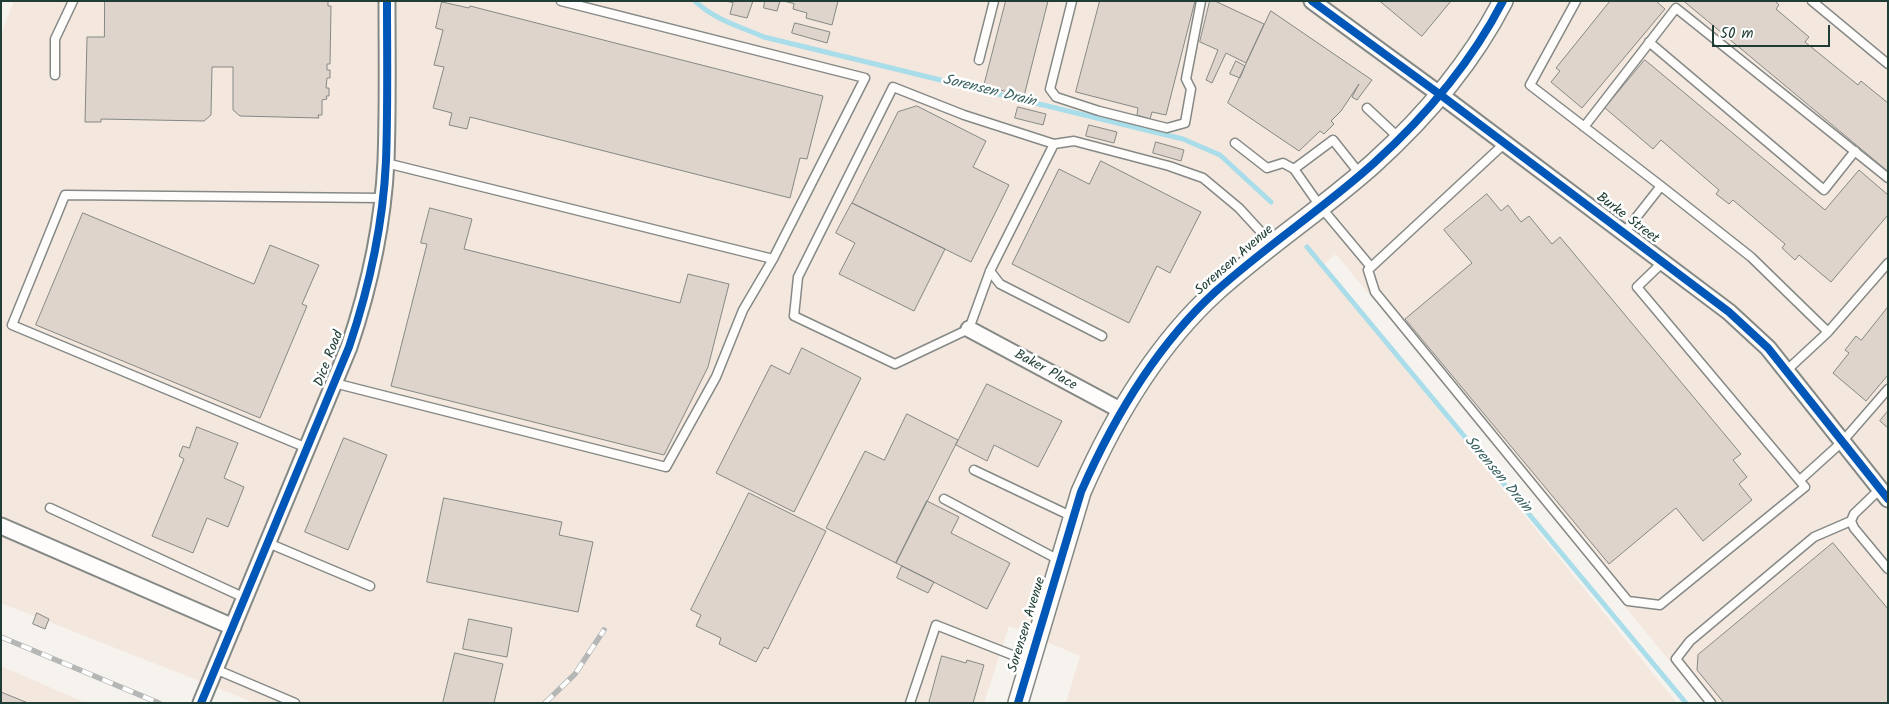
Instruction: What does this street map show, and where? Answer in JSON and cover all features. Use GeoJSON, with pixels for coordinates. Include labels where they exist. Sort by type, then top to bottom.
{"type":"FeatureCollection","features":[{"type":"Feature","properties":{"kind":"street","name":"Dice Road"},"geometry":{"type":"LineString","coordinates":[[201,703],[334,383],[364,303],[377,240],[386,162],[387,1]]}},
{"type":"Feature","properties":{"kind":"street","name":"Burke Street"},"geometry":{"type":"LineString","coordinates":[[1312,1],[1442,96],[1729,312],[1768,348],[1884,494]]}},
{"type":"Feature","properties":{"kind":"street","name":"Sorensen Avenue"},"geometry":{"type":"LineString","coordinates":[[1018,703],[1081,492],[1096,459],[1141,378],[1163,349],[1214,292],[1360,174],[1442,96],[1492,23],[1504,1]]}},
{"type":"Feature","properties":{"kind":"street","name":"Baker Place"},"geometry":{"type":"LineString","coordinates":[[969,329],[1122,411]]}},
{"type":"Feature","properties":{"kind":"street"},"geometry":{"type":"LineString","coordinates":[[1,526],[233,627]]}},
{"type":"Feature","properties":{"kind":"lane"},"geometry":{"type":"LineString","coordinates":[[55,75],[55,39],[73,1]]}},
{"type":"Feature","properties":{"kind":"lane"},"geometry":{"type":"LineString","coordinates":[[334,383],[666,467],[716,376],[743,310],[773,259],[865,78],[561,1]]}},
{"type":"Feature","properties":{"kind":"lane"},"geometry":{"type":"LineString","coordinates":[[978,60],[994,1]]}},
{"type":"Feature","properties":{"kind":"lane"},"geometry":{"type":"LineString","coordinates":[[1072,1],[1050,89],[1056,97],[1099,111],[1167,128],[1185,123],[1191,89],[1186,79],[1201,1]]}},
{"type":"Feature","properties":{"kind":"lane"},"geometry":{"type":"LineString","coordinates":[[1576,1],[1530,85],[1751,257],[1828,332]]}},
{"type":"Feature","properties":{"kind":"lane"},"geometry":{"type":"LineString","coordinates":[[1668,1],[1888,178]]}},
{"type":"Feature","properties":{"kind":"lane"},"geometry":{"type":"LineString","coordinates":[[1812,1],[1888,64]]}},
{"type":"Feature","properties":{"kind":"lane"},"geometry":{"type":"LineString","coordinates":[[1584,127],[1676,8]]}},
{"type":"Feature","properties":{"kind":"lane"},"geometry":{"type":"LineString","coordinates":[[1649,42],[1824,190],[1855,151]]}},
{"type":"Feature","properties":{"kind":"lane"},"geometry":{"type":"LineString","coordinates":[[1054,144],[990,271],[969,329],[896,364],[794,316],[798,277],[893,87],[964,115],[1054,144],[1074,141],[1168,166],[1203,178],[1239,208],[1272,244]]}},
{"type":"Feature","properties":{"kind":"lane"},"geometry":{"type":"LineString","coordinates":[[1367,108],[1399,138]]}},
{"type":"Feature","properties":{"kind":"lane"},"geometry":{"type":"LineString","coordinates":[[1294,169],[1333,140],[1360,174]]}},
{"type":"Feature","properties":{"kind":"lane"},"geometry":{"type":"LineString","coordinates":[[1235,143],[1267,168],[1284,163],[1294,169],[1320,206],[1371,267]]}},
{"type":"Feature","properties":{"kind":"lane"},"geometry":{"type":"LineString","coordinates":[[1505,143],[1368,270],[1375,292],[1628,601],[1660,605],[1805,487],[1637,287],[1663,262]]}},
{"type":"Feature","properties":{"kind":"lane"},"geometry":{"type":"LineString","coordinates":[[386,162],[773,259]]}},
{"type":"Feature","properties":{"kind":"lane"},"geometry":{"type":"LineString","coordinates":[[1624,232],[1661,186]]}},
{"type":"Feature","properties":{"kind":"lane"},"geometry":{"type":"LineString","coordinates":[[307,448],[12,325],[65,195],[382,198]]}},
{"type":"Feature","properties":{"kind":"lane"},"geometry":{"type":"LineString","coordinates":[[1786,371],[1828,332],[1888,263]]}},
{"type":"Feature","properties":{"kind":"lane"},"geometry":{"type":"LineString","coordinates":[[990,271],[1000,284],[1102,336]]}},
{"type":"Feature","properties":{"kind":"lane"},"geometry":{"type":"LineString","coordinates":[[1800,480],[1842,442],[1888,389]]}},
{"type":"Feature","properties":{"kind":"lane"},"geometry":{"type":"LineString","coordinates":[[974,470],[1073,517]]}},
{"type":"Feature","properties":{"kind":"lane"},"geometry":{"type":"LineString","coordinates":[[1711,703],[1676,659],[1690,641],[1814,537],[1851,521],[1854,514],[1884,494]]}},
{"type":"Feature","properties":{"kind":"lane"},"geometry":{"type":"LineString","coordinates":[[944,499],[1060,561]]}},
{"type":"Feature","properties":{"kind":"lane"},"geometry":{"type":"LineString","coordinates":[[50,508],[245,598]]}},
{"type":"Feature","properties":{"kind":"lane"},"geometry":{"type":"LineString","coordinates":[[1851,521],[1854,528],[1888,569]]}},
{"type":"Feature","properties":{"kind":"lane"},"geometry":{"type":"LineString","coordinates":[[268,543],[370,586]]}},
{"type":"Feature","properties":{"kind":"lane"},"geometry":{"type":"LineString","coordinates":[[910,703],[936,625],[1030,662]]}},
{"type":"Feature","properties":{"kind":"lane"},"geometry":{"type":"LineString","coordinates":[[215,669],[295,703]]}},
{"type":"Feature","properties":{"kind":"shaded area"},"geometry":{"type":"Polygon","coordinates":[[[14,1],[1888,1],[1888,703],[1704,703],[1336,254],[1322,266],[1677,703],[1066,703],[1080,656],[1009,626],[984,703],[255,703],[1,603],[1,34],[14,1]]]}},
{"type":"Feature","properties":{"kind":"shaded area"},"geometry":{"type":"Polygon","coordinates":[[[1,666],[86,703],[1,703],[1,666]]]}},
{"type":"Feature","properties":{"kind":"building"},"geometry":{"type":"Polygon","coordinates":[[[105,1],[328,1],[328,6],[331,6],[330,64],[327,64],[327,70],[330,70],[330,78],[327,78],[326,88],[329,88],[329,96],[326,96],[327,99],[322,100],[322,115],[318,115],[319,118],[240,116],[233,110],[233,67],[212,67],[211,115],[204,121],[101,119],[101,122],[85,122],[87,37],[104,37],[105,1]]]}},
{"type":"Feature","properties":{"kind":"building"},"geometry":{"type":"Polygon","coordinates":[[[726,1],[753,1],[747,18],[730,14],[733,3],[726,1]]]}},
{"type":"Feature","properties":{"kind":"building"},"geometry":{"type":"Polygon","coordinates":[[[765,1],[780,1],[777,11],[764,8],[765,1]]]}},
{"type":"Feature","properties":{"kind":"building"},"geometry":{"type":"Polygon","coordinates":[[[784,1],[838,1],[832,25],[806,18],[807,13],[793,9],[794,4],[784,1]]]}},
{"type":"Feature","properties":{"kind":"building"},"geometry":{"type":"Polygon","coordinates":[[[1006,1],[1048,1],[1024,96],[984,86],[1006,1]]]}},
{"type":"Feature","properties":{"kind":"building"},"geometry":{"type":"Polygon","coordinates":[[[1100,1],[1195,1],[1166,115],[1152,112],[1150,119],[1137,115],[1138,108],[1076,92],[1100,1]]]}},
{"type":"Feature","properties":{"kind":"building"},"geometry":{"type":"Polygon","coordinates":[[[1210,1],[1215,1],[1264,24],[1246,63],[1226,53],[1212,83],[1206,80],[1218,50],[1200,42],[1210,1]]]}},
{"type":"Feature","properties":{"kind":"building"},"geometry":{"type":"Polygon","coordinates":[[[1380,1],[1451,1],[1422,36],[1380,1]]]}},
{"type":"Feature","properties":{"kind":"building"},"geometry":{"type":"Polygon","coordinates":[[[1610,1],[1656,1],[1665,9],[1582,108],[1551,82],[1560,71],[1556,68],[1610,1]]]}},
{"type":"Feature","properties":{"kind":"building"},"geometry":{"type":"Polygon","coordinates":[[[1684,1],[1775,1],[1779,5],[1776,9],[1809,37],[1805,42],[1858,85],[1861,81],[1888,103],[1888,171],[1684,1]]]}},
{"type":"Feature","properties":{"kind":"building"},"geometry":{"type":"Polygon","coordinates":[[[442,2],[469,8],[470,6],[823,96],[807,159],[800,158],[790,198],[470,117],[467,129],[449,125],[452,113],[433,108],[444,67],[434,65],[443,30],[436,28],[442,2]]]}},
{"type":"Feature","properties":{"kind":"building"},"geometry":{"type":"Polygon","coordinates":[[[1271,11],[1372,80],[1357,100],[1352,97],[1359,84],[1341,111],[1331,121],[1334,124],[1324,134],[1320,131],[1299,151],[1228,103],[1271,11]]]}},
{"type":"Feature","properties":{"kind":"building"},"geometry":{"type":"Polygon","coordinates":[[[795,23],[830,32],[827,43],[792,33],[795,23]]]}},
{"type":"Feature","properties":{"kind":"building"},"geometry":{"type":"Polygon","coordinates":[[[1645,60],[1825,210],[1859,170],[1888,195],[1888,215],[1831,282],[1799,255],[1795,260],[1782,248],[1785,244],[1733,200],[1729,204],[1716,194],[1719,190],[1661,140],[1653,149],[1605,108],[1645,60]]]}},
{"type":"Feature","properties":{"kind":"building"},"geometry":{"type":"Polygon","coordinates":[[[1236,61],[1245,66],[1240,78],[1230,74],[1236,61]]]}},
{"type":"Feature","properties":{"kind":"building"},"geometry":{"type":"Polygon","coordinates":[[[917,106],[986,141],[973,167],[1009,185],[971,262],[852,203],[898,112],[917,106]]]}},
{"type":"Feature","properties":{"kind":"building"},"geometry":{"type":"Polygon","coordinates":[[[1018,107],[1046,114],[1043,125],[1015,118],[1018,107]]]}},
{"type":"Feature","properties":{"kind":"building"},"geometry":{"type":"Polygon","coordinates":[[[1089,125],[1117,132],[1114,143],[1086,136],[1089,125]]]}},
{"type":"Feature","properties":{"kind":"building"},"geometry":{"type":"Polygon","coordinates":[[[1156,142],[1184,150],[1181,161],[1153,153],[1156,142]]]}},
{"type":"Feature","properties":{"kind":"building"},"geometry":{"type":"Polygon","coordinates":[[[1101,161],[1201,212],[1170,273],[1157,266],[1129,323],[1012,264],[1059,169],[1089,184],[1101,161]]]}},
{"type":"Feature","properties":{"kind":"building"},"geometry":{"type":"Polygon","coordinates":[[[1487,194],[1501,211],[1508,205],[1521,222],[1529,216],[1552,244],[1560,237],[1741,454],[1733,460],[1747,477],[1739,484],[1752,500],[1703,541],[1676,508],[1609,564],[1405,319],[1472,263],[1444,230],[1487,194]]]}},
{"type":"Feature","properties":{"kind":"building"},"geometry":{"type":"Polygon","coordinates":[[[852,203],[945,249],[914,311],[839,274],[855,243],[836,233],[852,203]]]}},
{"type":"Feature","properties":{"kind":"building"},"geometry":{"type":"Polygon","coordinates":[[[430,208],[472,219],[464,249],[680,303],[688,274],[729,284],[708,367],[664,455],[391,386],[427,244],[421,243],[430,208]]]}},
{"type":"Feature","properties":{"kind":"building"},"geometry":{"type":"Polygon","coordinates":[[[83,213],[254,284],[270,245],[319,265],[302,304],[307,306],[260,418],[36,325],[83,213]]]}},
{"type":"Feature","properties":{"kind":"building"},"geometry":{"type":"Polygon","coordinates":[[[1888,307],[1888,375],[1866,401],[1833,373],[1849,353],[1845,350],[1856,336],[1861,340],[1888,307]]]}},
{"type":"Feature","properties":{"kind":"building"},"geometry":{"type":"Polygon","coordinates":[[[802,348],[861,378],[794,512],[716,473],[771,365],[789,374],[802,348]]]}},
{"type":"Feature","properties":{"kind":"building"},"geometry":{"type":"Polygon","coordinates":[[[987,384],[1062,421],[1038,467],[994,445],[987,461],[956,445],[987,384]]]}},
{"type":"Feature","properties":{"kind":"building"},"geometry":{"type":"Polygon","coordinates":[[[1888,411],[1888,428],[1880,421],[1888,411]]]}},
{"type":"Feature","properties":{"kind":"building"},"geometry":{"type":"Polygon","coordinates":[[[907,414],[958,440],[896,563],[826,528],[865,451],[884,460],[907,414]]]}},
{"type":"Feature","properties":{"kind":"building"},"geometry":{"type":"Polygon","coordinates":[[[197,427],[238,443],[224,478],[244,487],[228,527],[207,518],[193,553],[152,536],[184,459],[179,456],[183,446],[189,448],[197,427]]]}},
{"type":"Feature","properties":{"kind":"building"},"geometry":{"type":"Polygon","coordinates":[[[344,438],[387,455],[348,550],[305,532],[344,438]]]}},
{"type":"Feature","properties":{"kind":"building"},"geometry":{"type":"Polygon","coordinates":[[[749,493],[826,531],[768,649],[764,647],[756,662],[719,644],[721,638],[696,626],[701,615],[691,610],[749,493]]]}},
{"type":"Feature","properties":{"kind":"building"},"geometry":{"type":"Polygon","coordinates":[[[444,498],[562,522],[559,535],[593,542],[578,612],[427,582],[444,498]]]}},
{"type":"Feature","properties":{"kind":"building"},"geometry":{"type":"Polygon","coordinates":[[[927,501],[959,517],[951,533],[1010,563],[987,609],[896,563],[927,501]]]}},
{"type":"Feature","properties":{"kind":"building"},"geometry":{"type":"Polygon","coordinates":[[[1833,543],[1888,609],[1888,703],[1724,703],[1697,670],[1698,655],[1833,543]]]}},
{"type":"Feature","properties":{"kind":"building"},"geometry":{"type":"Polygon","coordinates":[[[902,566],[934,582],[928,593],[897,578],[902,566]]]}},
{"type":"Feature","properties":{"kind":"building"},"geometry":{"type":"Polygon","coordinates":[[[37,613],[49,619],[45,629],[33,624],[37,613]]]}},
{"type":"Feature","properties":{"kind":"building"},"geometry":{"type":"Polygon","coordinates":[[[469,619],[512,628],[507,657],[463,649],[469,619]]]}},
{"type":"Feature","properties":{"kind":"building"},"geometry":{"type":"Polygon","coordinates":[[[455,653],[503,664],[494,703],[443,703],[455,653]]]}},
{"type":"Feature","properties":{"kind":"building"},"geometry":{"type":"Polygon","coordinates":[[[942,656],[966,663],[967,660],[984,665],[973,703],[929,703],[942,656]]]}},
{"type":"Feature","properties":{"kind":"building"},"geometry":{"type":"Polygon","coordinates":[[[1,692],[28,703],[1,703],[1,692]]]}},
{"type":"Feature","properties":{"kind":"waterway","name":"Sorensen Drain"},"geometry":{"type":"LineString","coordinates":[[695,1],[719,18],[764,37],[1183,139],[1220,155],[1271,202]]}},
{"type":"Feature","properties":{"kind":"waterway","name":"Sorensen Drain"},"geometry":{"type":"LineString","coordinates":[[1307,247],[1686,703]]}},
{"type":"Feature","properties":{"kind":"railway"},"geometry":{"type":"LineString","coordinates":[[545,703],[575,674],[604,630]]}},
{"type":"Feature","properties":{"kind":"railway"},"geometry":{"type":"LineString","coordinates":[[1,637],[159,703]]}},
{"type":"Feature","properties":{"kind":"cycle path"},"geometry":{"type":"LineString","coordinates":[[201,703],[349,347],[363,302],[374,256],[382,209],[386,161],[387,1]]}},
{"type":"Feature","properties":{"kind":"cycle path"},"geometry":{"type":"LineString","coordinates":[[1312,1],[1442,96],[1729,312],[1768,348],[1888,499]]}},
{"type":"Feature","properties":{"kind":"cycle path"},"geometry":{"type":"LineString","coordinates":[[1018,703],[1081,492],[1122,411],[1155,360],[1194,313],[1215,292],[1355,180],[1412,127],[1462,67],[1477,46],[1503,1]]}}]}
